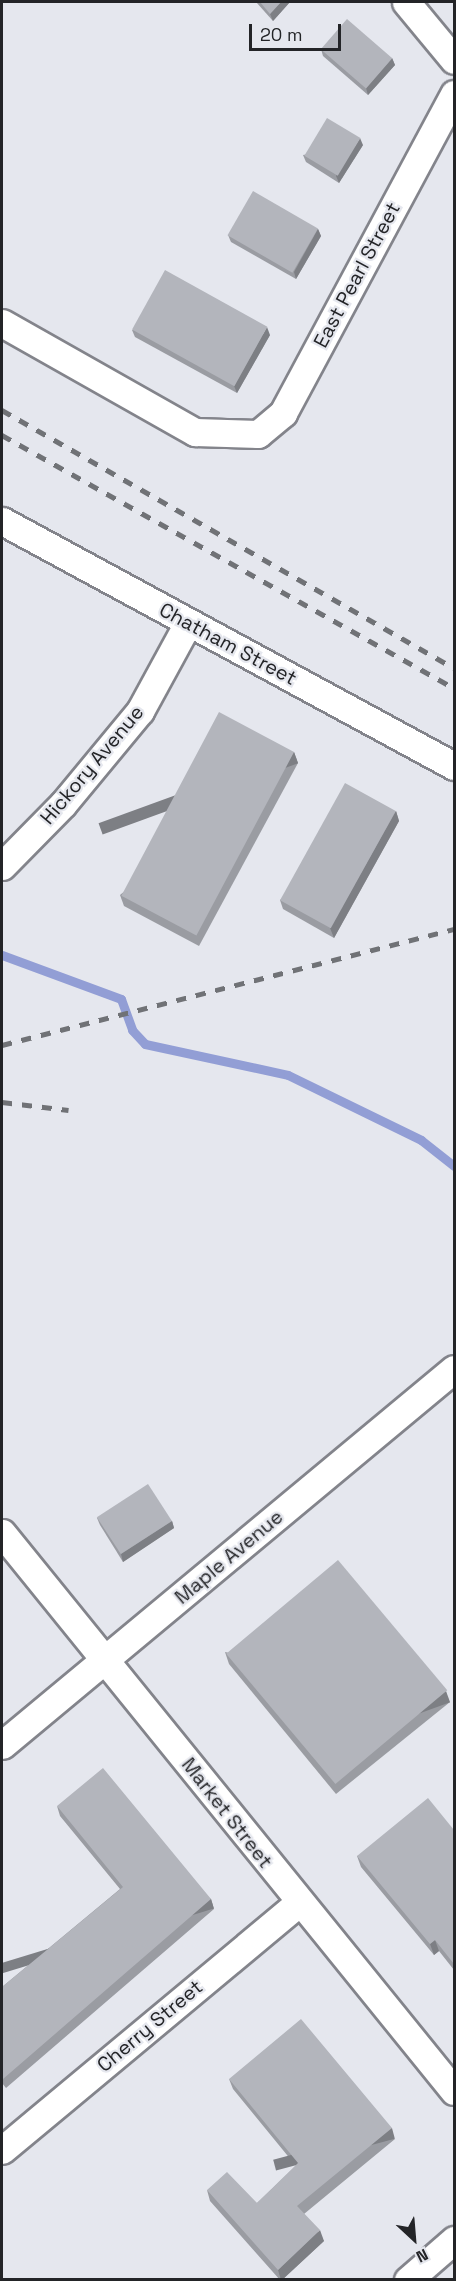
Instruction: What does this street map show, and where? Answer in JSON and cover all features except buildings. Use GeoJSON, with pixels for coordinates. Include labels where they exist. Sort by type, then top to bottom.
{"type":"FeatureCollection","features":[{"type":"Feature","properties":{"kind":"street"},"geometry":{"type":"LineString","coordinates":[[406,2],[454,60]]}},
{"type":"Feature","properties":{"kind":"street","name":"East Pearl Street"},"geometry":{"type":"LineString","coordinates":[[2,323],[195,432],[242,436],[258,434],[283,413],[454,94]]}},
{"type":"Feature","properties":{"kind":"street","name":"Chatham Street"},"geometry":{"type":"LineString","coordinates":[[2,521],[454,766]]}},
{"type":"Feature","properties":{"kind":"street","name":"Hickory Avenue"},"geometry":{"type":"LineString","coordinates":[[2,866],[63,804],[141,711],[188,623]]}},
{"type":"Feature","properties":{"kind":"street","name":"Maple Avenue"},"geometry":{"type":"LineString","coordinates":[[2,1745],[454,1369]]}},
{"type":"Feature","properties":{"kind":"street","name":"Market Street"},"geometry":{"type":"LineString","coordinates":[[2,1533],[106,1660],[298,1903],[454,2091]]}},
{"type":"Feature","properties":{"kind":"street","name":"Cherry Street"},"geometry":{"type":"LineString","coordinates":[[2,2150],[298,1903]]}},
{"type":"Feature","properties":{"kind":"street"},"geometry":{"type":"LineString","coordinates":[[408,2280],[454,2240]]}},
{"type":"Feature","properties":{"kind":"waterway"},"geometry":{"type":"LineString","coordinates":[[2,955],[121,999],[132,1030],[145,1044],[288,1075],[421,1140],[454,1166]]}},
{"type":"Feature","properties":{"kind":"railway"},"geometry":{"type":"LineString","coordinates":[[2,410],[454,668]]}},
{"type":"Feature","properties":{"kind":"railway"},"geometry":{"type":"LineString","coordinates":[[2,435],[454,688]]}},
{"type":"Feature","properties":{"kind":"railway"},"geometry":{"type":"LineString","coordinates":[[2,1045],[454,929]]}},
{"type":"Feature","properties":{"kind":"railway"},"geometry":{"type":"LineString","coordinates":[[2,1102],[69,1110]]}}]}
